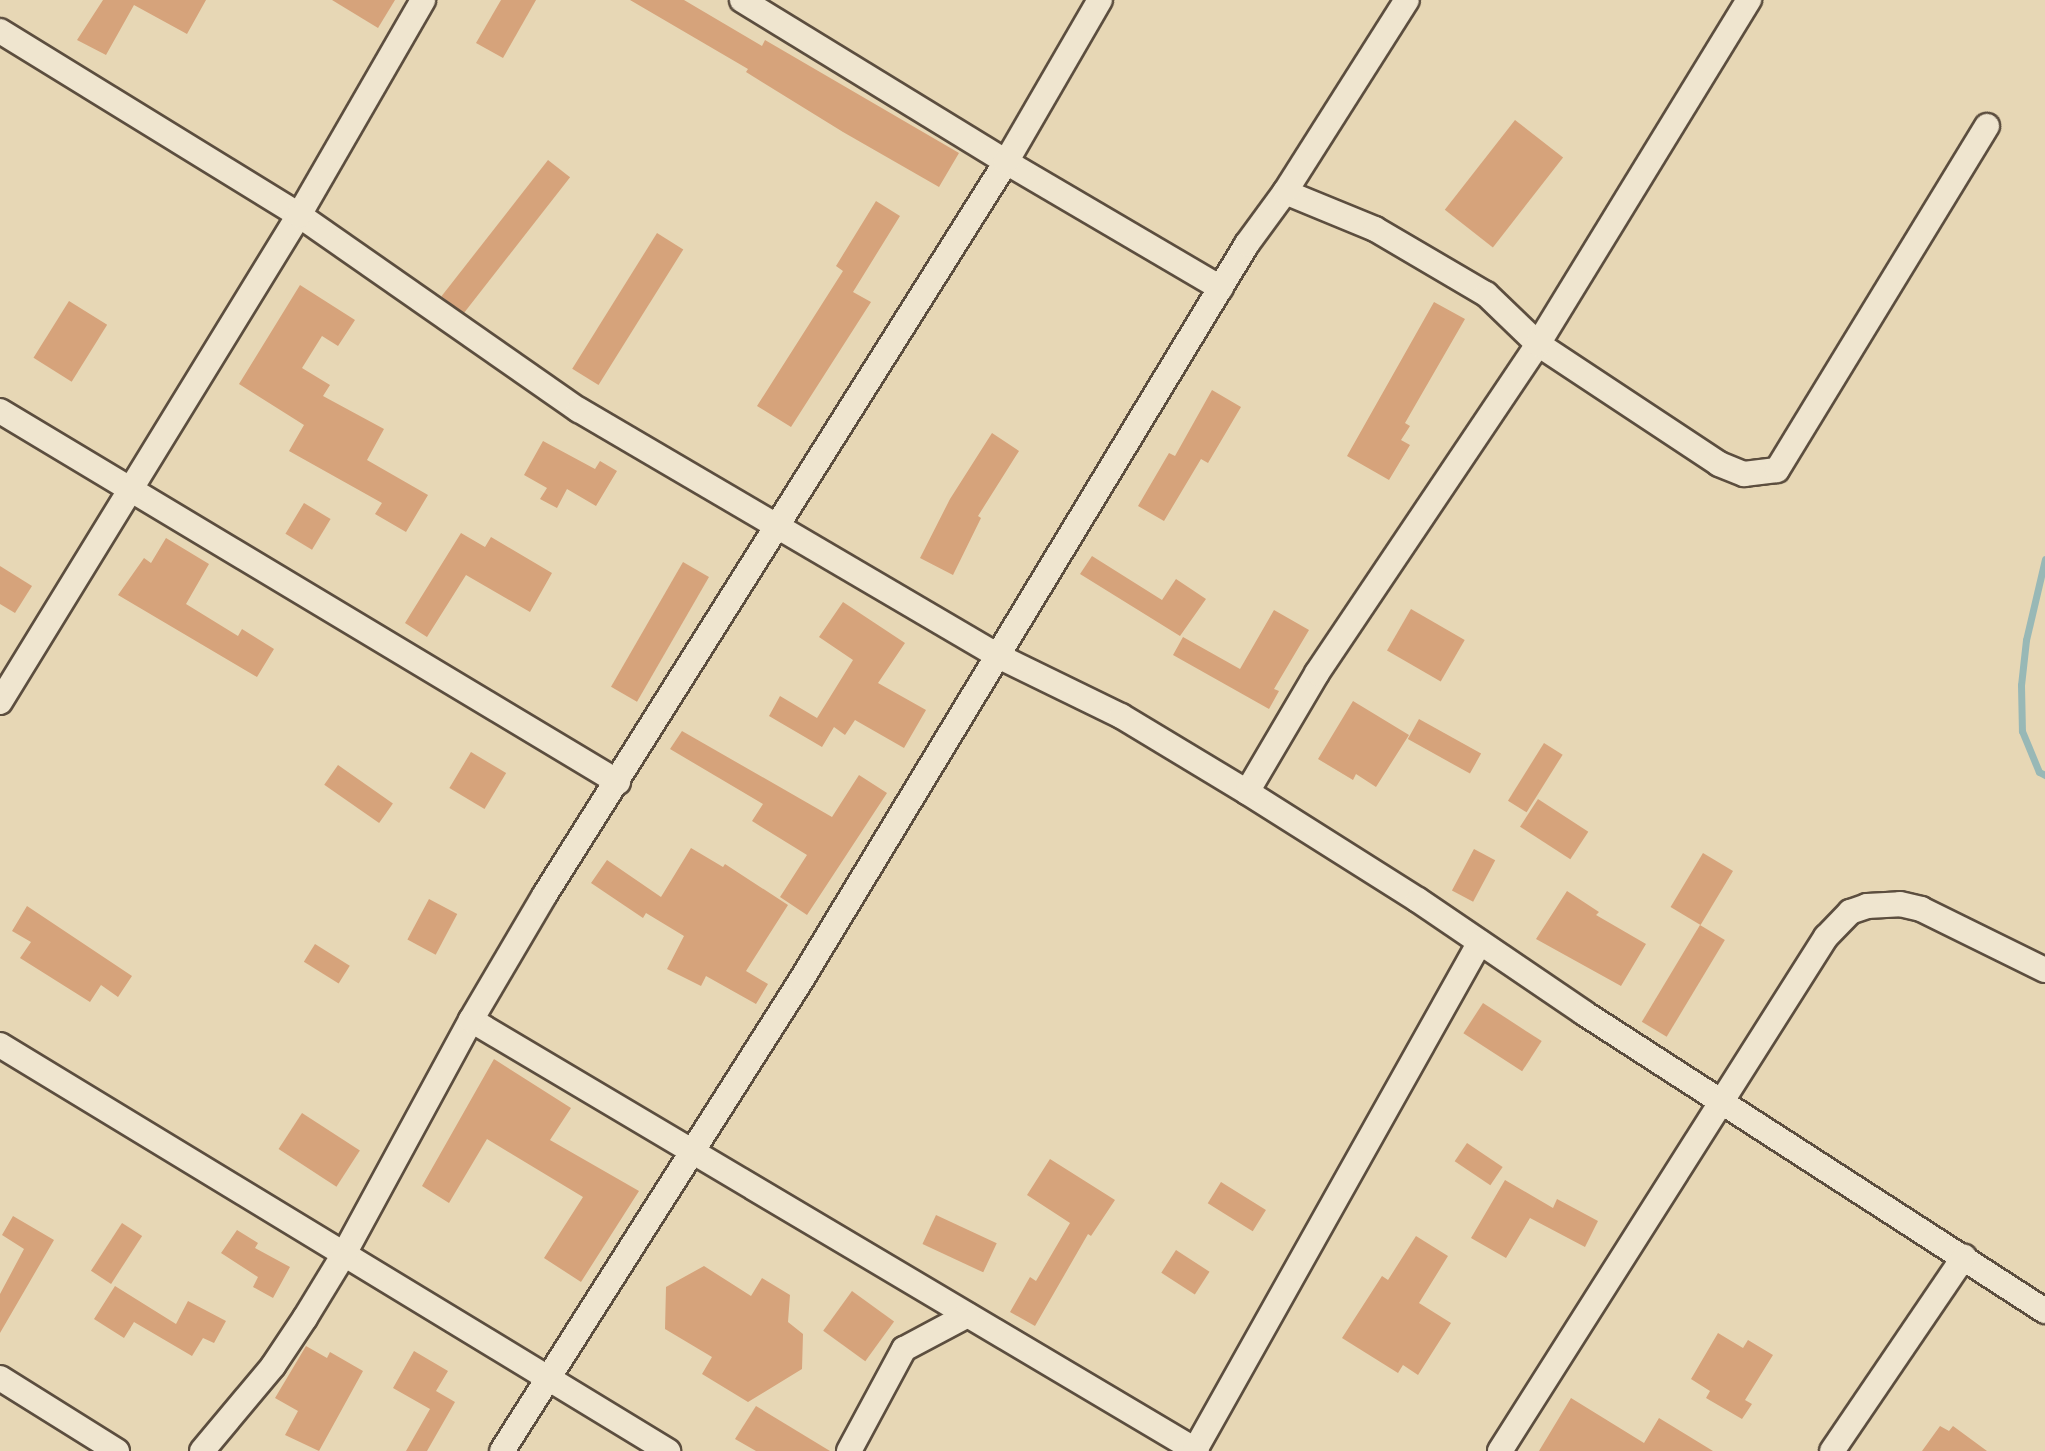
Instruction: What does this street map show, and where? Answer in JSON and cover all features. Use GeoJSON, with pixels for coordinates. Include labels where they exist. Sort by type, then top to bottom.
{"type":"FeatureCollection","features":[{"type":"Feature","properties":{"kind":"street"},"geometry":{"type":"LineString","coordinates":[[0,702],[127,490],[299,215],[423,0]]}},
{"type":"Feature","properties":{"kind":"street"},"geometry":{"type":"LineString","coordinates":[[202,1451],[273,1366],[344,1254],[471,1020],[775,527],[1006,162],[1100,0]]}},
{"type":"Feature","properties":{"kind":"street"},"geometry":{"type":"LineString","coordinates":[[502,1451],[546,1376],[693,1152],[1221,288],[1407,0]]}},
{"type":"Feature","properties":{"kind":"street"},"geometry":{"type":"LineString","coordinates":[[1247,792],[1317,673],[1538,344],[1749,0]]}},
{"type":"Feature","properties":{"kind":"street"},"geometry":{"type":"LineString","coordinates":[[753,3],[1006,162],[1221,288]]}},
{"type":"Feature","properties":{"kind":"street"},"geometry":{"type":"LineString","coordinates":[[0,31],[299,215],[579,410],[996,655],[1121,716],[1247,792],[2045,1311]]}},
{"type":"Feature","properties":{"kind":"street"},"geometry":{"type":"LineString","coordinates":[[1285,192],[1375,229],[1474,287],[1538,344],[1719,464],[1744,474],[1777,470],[1987,126]]}},
{"type":"Feature","properties":{"kind":"street"},"geometry":{"type":"LineString","coordinates":[[0,411],[618,782]]}},
{"type":"Feature","properties":{"kind":"street"},"geometry":{"type":"LineString","coordinates":[[1500,1451],[1826,937],[1850,912],[1878,905],[1921,909],[2045,970]]}},
{"type":"Feature","properties":{"kind":"street"},"geometry":{"type":"LineString","coordinates":[[471,1020],[1196,1450],[1480,942]]}},
{"type":"Feature","properties":{"kind":"street"},"geometry":{"type":"LineString","coordinates":[[0,1045],[668,1451]]}},
{"type":"Feature","properties":{"kind":"street"},"geometry":{"type":"LineString","coordinates":[[1832,1451],[1964,1257]]}},
{"type":"Feature","properties":{"kind":"street"},"geometry":{"type":"LineString","coordinates":[[849,1451],[904,1349],[968,1315]]}},
{"type":"Feature","properties":{"kind":"street"},"geometry":{"type":"LineString","coordinates":[[0,1378],[117,1451]]}},
{"type":"Feature","properties":{"kind":"building"},"geometry":{"type":"Polygon","coordinates":[[[103,0],[206,0],[187,34],[134,5],[106,55],[77,40],[103,0]]]}},
{"type":"Feature","properties":{"kind":"building"},"geometry":{"type":"Polygon","coordinates":[[[332,0],[395,0],[378,28],[332,0]]]}},
{"type":"Feature","properties":{"kind":"building"},"geometry":{"type":"Polygon","coordinates":[[[501,0],[536,0],[503,58],[476,43],[501,0]]]}},
{"type":"Feature","properties":{"kind":"building"},"geometry":{"type":"Polygon","coordinates":[[[630,0],[684,0],[762,46],[765,40],[959,153],[939,187],[843,132],[746,72],[748,69],[630,0]]]}},
{"type":"Feature","properties":{"kind":"building"},"geometry":{"type":"Polygon","coordinates":[[[1515,120],[1563,158],[1493,247],[1445,210],[1515,120]]]}},
{"type":"Feature","properties":{"kind":"building"},"geometry":{"type":"Polygon","coordinates":[[[548,160],[570,177],[464,314],[441,296],[548,160]]]}},
{"type":"Feature","properties":{"kind":"building"},"geometry":{"type":"Polygon","coordinates":[[[876,201],[900,216],[853,292],[871,302],[791,427],[757,406],[843,271],[836,266],[876,201]]]}},
{"type":"Feature","properties":{"kind":"building"},"geometry":{"type":"Polygon","coordinates":[[[657,233],[683,249],[599,385],[572,369],[657,233]]]}},
{"type":"Feature","properties":{"kind":"building"},"geometry":{"type":"Polygon","coordinates":[[[300,285],[355,320],[338,346],[322,336],[302,368],[330,385],[323,396],[384,429],[367,460],[428,495],[406,532],[375,514],[382,503],[289,451],[304,425],[239,384],[300,285]]]}},
{"type":"Feature","properties":{"kind":"building"},"geometry":{"type":"Polygon","coordinates":[[[69,301],[107,325],[72,382],[33,358],[69,301]]]}},
{"type":"Feature","properties":{"kind":"building"},"geometry":{"type":"Polygon","coordinates":[[[1434,302],[1465,319],[1405,423],[1410,426],[1401,440],[1410,445],[1389,480],[1347,456],[1434,302]]]}},
{"type":"Feature","properties":{"kind":"building"},"geometry":{"type":"Polygon","coordinates":[[[1212,390],[1241,407],[1208,463],[1201,459],[1164,521],[1138,506],[1169,453],[1175,456],[1212,390]]]}},
{"type":"Feature","properties":{"kind":"building"},"geometry":{"type":"Polygon","coordinates":[[[992,433],[1019,451],[978,516],[981,518],[953,575],[920,558],[950,499],[992,433]]]}},
{"type":"Feature","properties":{"kind":"building"},"geometry":{"type":"Polygon","coordinates":[[[543,441],[595,469],[600,461],[617,471],[596,506],[567,489],[557,508],[540,499],[547,488],[524,475],[543,441]]]}},
{"type":"Feature","properties":{"kind":"building"},"geometry":{"type":"Polygon","coordinates":[[[304,503],[331,519],[312,550],[285,534],[304,503]]]}},
{"type":"Feature","properties":{"kind":"building"},"geometry":{"type":"Polygon","coordinates":[[[461,533],[485,547],[491,537],[552,573],[530,612],[466,575],[427,637],[405,623],[461,533]]]}},
{"type":"Feature","properties":{"kind":"building"},"geometry":{"type":"Polygon","coordinates":[[[166,538],[209,564],[186,604],[238,636],[242,629],[274,649],[257,677],[118,595],[144,558],[151,563],[166,538]]]}},
{"type":"Feature","properties":{"kind":"building"},"geometry":{"type":"Polygon","coordinates":[[[1092,556],[1162,600],[1176,579],[1206,599],[1180,636],[1080,574],[1092,556]]]}},
{"type":"Feature","properties":{"kind":"building"},"geometry":{"type":"Polygon","coordinates":[[[683,562],[709,577],[637,702],[611,687],[683,562]]]}},
{"type":"Feature","properties":{"kind":"building"},"geometry":{"type":"Polygon","coordinates":[[[0,566],[32,586],[15,613],[0,604],[0,566]]]}},
{"type":"Feature","properties":{"kind":"building"},"geometry":{"type":"Polygon","coordinates":[[[843,602],[905,643],[878,683],[926,710],[904,748],[855,720],[845,735],[834,727],[822,747],[769,716],[780,696],[817,718],[853,660],[819,637],[843,602]]]}},
{"type":"Feature","properties":{"kind":"building"},"geometry":{"type":"Polygon","coordinates":[[[1411,609],[1465,640],[1441,682],[1387,651],[1411,609]]]}},
{"type":"Feature","properties":{"kind":"building"},"geometry":{"type":"Polygon","coordinates":[[[1274,610],[1309,630],[1274,689],[1279,691],[1269,709],[1173,655],[1183,637],[1240,669],[1274,610]]]}},
{"type":"Feature","properties":{"kind":"building"},"geometry":{"type":"Polygon","coordinates":[[[1353,701],[1409,735],[1376,787],[1356,774],[1353,780],[1318,759],[1353,701]]]}},
{"type":"Feature","properties":{"kind":"building"},"geometry":{"type":"Polygon","coordinates":[[[1419,719],[1481,753],[1470,774],[1408,739],[1419,719]]]}},
{"type":"Feature","properties":{"kind":"building"},"geometry":{"type":"Polygon","coordinates":[[[682,731],[832,817],[859,775],[887,793],[807,915],[780,897],[807,855],[752,821],[763,804],[670,749],[682,731]]]}},
{"type":"Feature","properties":{"kind":"building"},"geometry":{"type":"Polygon","coordinates":[[[1544,743],[1563,755],[1527,812],[1508,801],[1544,743]]]}},
{"type":"Feature","properties":{"kind":"building"},"geometry":{"type":"Polygon","coordinates":[[[471,752],[506,773],[485,809],[449,788],[471,752]]]}},
{"type":"Feature","properties":{"kind":"building"},"geometry":{"type":"Polygon","coordinates":[[[338,765],[393,803],[379,823],[324,785],[338,765]]]}},
{"type":"Feature","properties":{"kind":"building"},"geometry":{"type":"Polygon","coordinates":[[[1538,799],[1588,832],[1570,859],[1520,827],[1538,799]]]}},
{"type":"Feature","properties":{"kind":"building"},"geometry":{"type":"Polygon","coordinates":[[[691,848],[723,867],[725,864],[788,905],[746,971],[768,984],[756,1004],[706,976],[701,986],[667,969],[684,936],[646,913],[643,918],[591,883],[607,860],[661,897],[691,848]]]}},
{"type":"Feature","properties":{"kind":"building"},"geometry":{"type":"Polygon","coordinates":[[[1474,849],[1495,860],[1473,902],[1452,890],[1474,849]]]}},
{"type":"Feature","properties":{"kind":"building"},"geometry":{"type":"Polygon","coordinates":[[[1703,853],[1733,871],[1701,925],[1671,907],[1703,853]]]}},
{"type":"Feature","properties":{"kind":"building"},"geometry":{"type":"Polygon","coordinates":[[[1567,891],[1599,912],[1596,915],[1646,944],[1621,986],[1536,939],[1567,891]]]}},
{"type":"Feature","properties":{"kind":"building"},"geometry":{"type":"Polygon","coordinates":[[[429,899],[457,914],[436,955],[407,940],[429,899]]]}},
{"type":"Feature","properties":{"kind":"building"},"geometry":{"type":"Polygon","coordinates":[[[27,906],[132,976],[118,997],[101,985],[90,1002],[20,958],[31,942],[12,931],[27,906]]]}},
{"type":"Feature","properties":{"kind":"building"},"geometry":{"type":"Polygon","coordinates":[[[1700,925],[1725,940],[1667,1037],[1642,1022],[1700,925]]]}},
{"type":"Feature","properties":{"kind":"building"},"geometry":{"type":"Polygon","coordinates":[[[315,944],[350,966],[339,984],[304,962],[315,944]]]}},
{"type":"Feature","properties":{"kind":"building"},"geometry":{"type":"Polygon","coordinates":[[[1483,1003],[1542,1041],[1522,1071],[1463,1033],[1483,1003]]]}},
{"type":"Feature","properties":{"kind":"building"},"geometry":{"type":"Polygon","coordinates":[[[494,1059],[571,1108],[550,1140],[639,1191],[581,1282],[544,1258],[583,1197],[487,1139],[449,1203],[422,1186],[494,1059]]]}},
{"type":"Feature","properties":{"kind":"building"},"geometry":{"type":"Polygon","coordinates":[[[302,1113],[360,1151],[336,1187],[279,1149],[302,1113]]]}},
{"type":"Feature","properties":{"kind":"building"},"geometry":{"type":"Polygon","coordinates":[[[1467,1143],[1503,1167],[1490,1185],[1455,1161],[1467,1143]]]}},
{"type":"Feature","properties":{"kind":"building"},"geometry":{"type":"Polygon","coordinates":[[[1050,1159],[1115,1200],[1091,1236],[1088,1234],[1035,1326],[1010,1312],[1030,1277],[1036,1281],[1070,1223],[1027,1195],[1050,1159]]]}},
{"type":"Feature","properties":{"kind":"building"},"geometry":{"type":"Polygon","coordinates":[[[1505,1180],[1553,1208],[1557,1199],[1598,1221],[1585,1247],[1530,1218],[1506,1258],[1471,1238],[1505,1180]]]}},
{"type":"Feature","properties":{"kind":"building"},"geometry":{"type":"Polygon","coordinates":[[[1221,1182],[1266,1210],[1253,1231],[1208,1203],[1221,1182]]]}},
{"type":"Feature","properties":{"kind":"building"},"geometry":{"type":"Polygon","coordinates":[[[936,1215],[997,1243],[983,1272],[922,1244],[936,1215]]]}},
{"type":"Feature","properties":{"kind":"building"},"geometry":{"type":"Polygon","coordinates":[[[13,1216],[54,1240],[0,1333],[0,1294],[24,1249],[2,1235],[13,1216]]]}},
{"type":"Feature","properties":{"kind":"building"},"geometry":{"type":"Polygon","coordinates":[[[122,1223],[142,1236],[111,1284],[91,1271],[122,1223]]]}},
{"type":"Feature","properties":{"kind":"building"},"geometry":{"type":"Polygon","coordinates":[[[237,1230],[258,1243],[255,1248],[290,1267],[273,1298],[253,1287],[258,1277],[221,1253],[237,1230]]]}},
{"type":"Feature","properties":{"kind":"building"},"geometry":{"type":"Polygon","coordinates":[[[1416,1236],[1448,1256],[1419,1303],[1451,1323],[1418,1375],[1403,1365],[1398,1373],[1342,1338],[1382,1276],[1388,1280],[1416,1236]]]}},
{"type":"Feature","properties":{"kind":"building"},"geometry":{"type":"Polygon","coordinates":[[[1176,1250],[1210,1272],[1195,1294],[1161,1273],[1176,1250]]]}},
{"type":"Feature","properties":{"kind":"building"},"geometry":{"type":"Polygon","coordinates":[[[704,1266],[751,1296],[762,1278],[790,1295],[788,1322],[803,1334],[802,1369],[748,1402],[702,1374],[712,1357],[665,1329],[666,1287],[704,1266]]]}},
{"type":"Feature","properties":{"kind":"building"},"geometry":{"type":"Polygon","coordinates":[[[115,1286],[176,1324],[188,1301],[226,1321],[214,1343],[203,1338],[192,1356],[134,1322],[124,1338],[94,1319],[115,1286]]]}},
{"type":"Feature","properties":{"kind":"building"},"geometry":{"type":"Polygon","coordinates":[[[852,1291],[894,1322],[865,1361],[823,1331],[852,1291]]]}},
{"type":"Feature","properties":{"kind":"building"},"geometry":{"type":"Polygon","coordinates":[[[1718,1333],[1743,1348],[1748,1340],[1773,1355],[1745,1400],[1752,1404],[1742,1419],[1706,1398],[1710,1391],[1691,1379],[1718,1333]]]}},
{"type":"Feature","properties":{"kind":"building"},"geometry":{"type":"Polygon","coordinates":[[[306,1346],[327,1358],[330,1352],[363,1371],[319,1451],[285,1435],[298,1411],[275,1398],[306,1346]]]}},
{"type":"Feature","properties":{"kind":"building"},"geometry":{"type":"Polygon","coordinates":[[[414,1351],[448,1371],[436,1391],[455,1402],[427,1451],[406,1451],[430,1409],[393,1388],[414,1351]]]}},
{"type":"Feature","properties":{"kind":"building"},"geometry":{"type":"Polygon","coordinates":[[[1571,1398],[1644,1443],[1659,1418],[1713,1451],[1539,1451],[1571,1398]]]}},
{"type":"Feature","properties":{"kind":"building"},"geometry":{"type":"Polygon","coordinates":[[[756,1406],[830,1451],[756,1451],[735,1439],[756,1406]]]}},
{"type":"Feature","properties":{"kind":"building"},"geometry":{"type":"Polygon","coordinates":[[[1940,1426],[1949,1431],[1953,1426],[1987,1451],[1922,1451],[1940,1426]]]}},
{"type":"Feature","properties":{"kind":"waterway"},"geometry":{"type":"LineString","coordinates":[[2045,559],[2026,640],[2021,685],[2022,731],[2039,772],[2045,775]]}}]}
